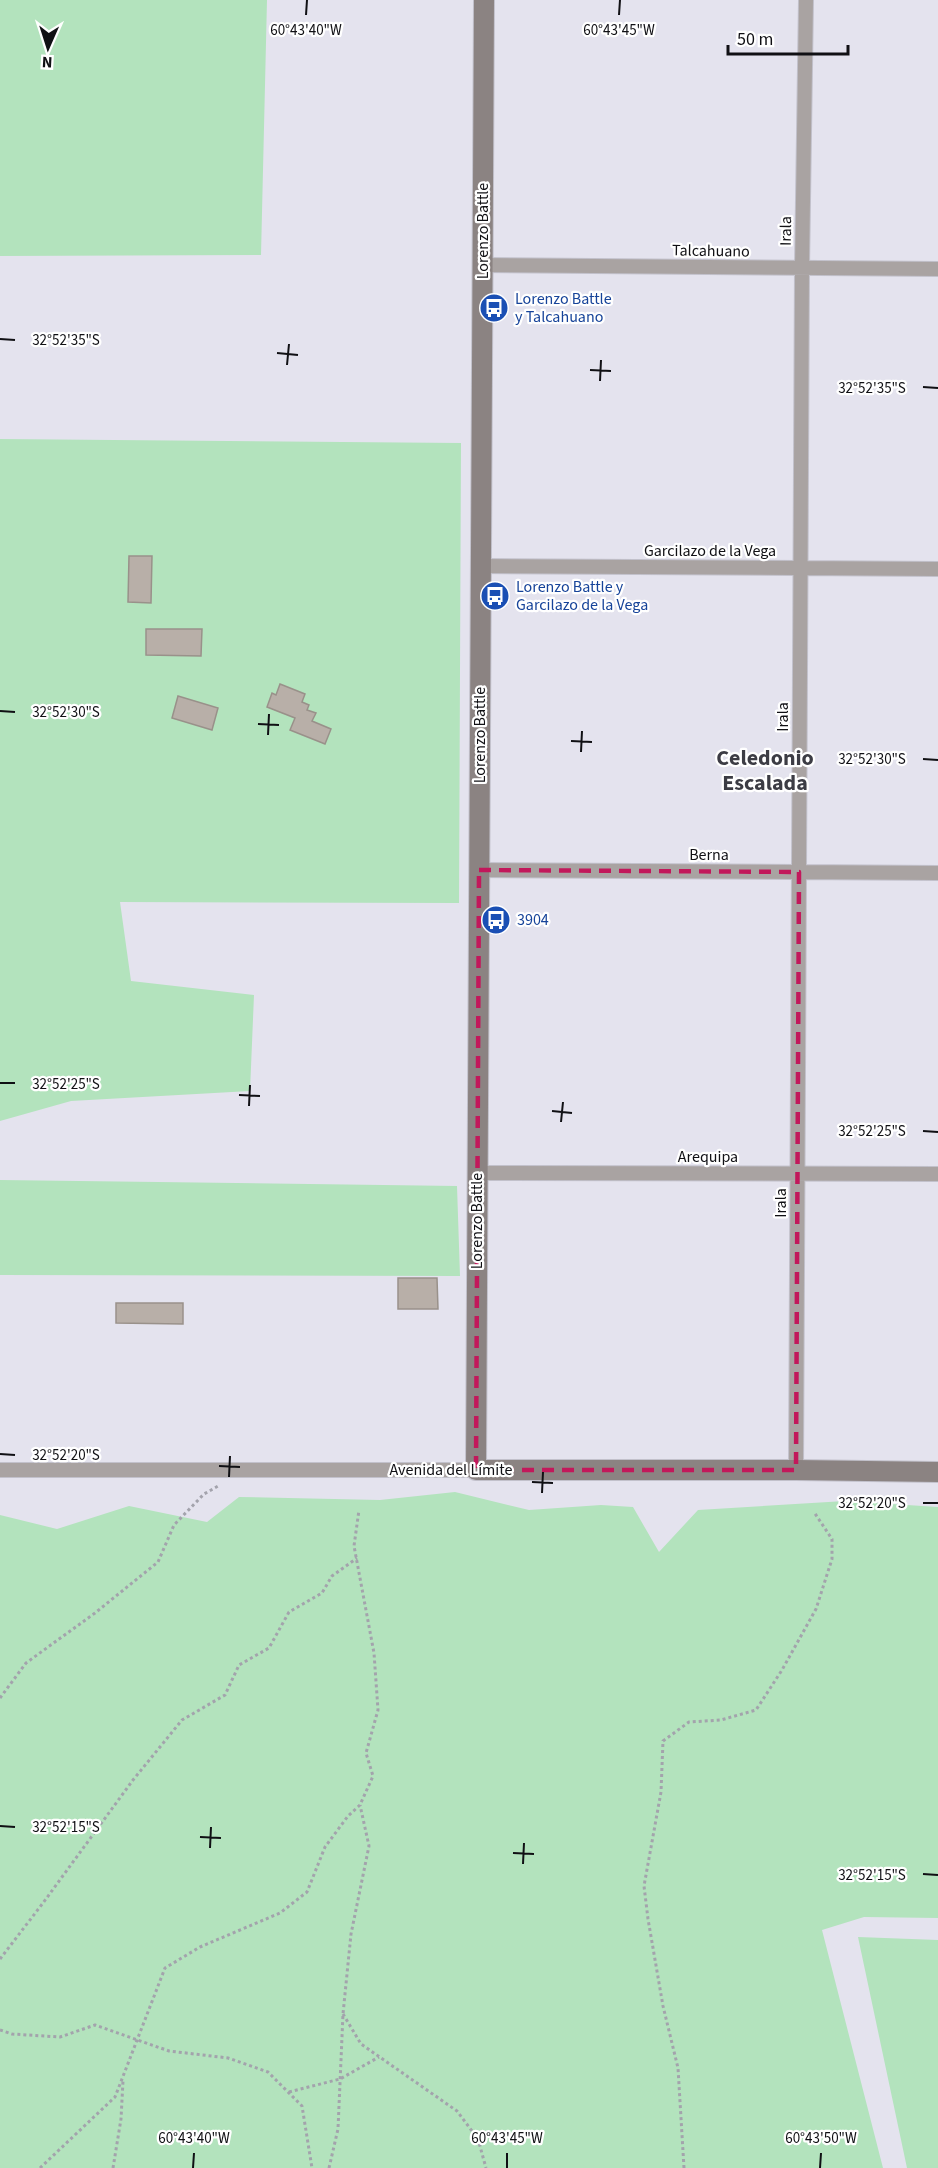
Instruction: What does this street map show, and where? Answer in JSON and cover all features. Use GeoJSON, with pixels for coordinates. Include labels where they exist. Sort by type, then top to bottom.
{"type":"FeatureCollection","features":[{"type":"Feature","properties":{"kind":"street","name":"Lorenzo Battle"},"geometry":{"type":"LineString","coordinates":[[476,1470],[484,0]]}},
{"type":"Feature","properties":{"kind":"street","name":"Irala"},"geometry":{"type":"LineString","coordinates":[[796,1470],[802,268],[806,0]]}},
{"type":"Feature","properties":{"kind":"street","name":"Talcahuano"},"geometry":{"type":"LineString","coordinates":[[483,265],[938,269]]}},
{"type":"Feature","properties":{"kind":"street","name":"Garcilazo de la Vega"},"geometry":{"type":"LineString","coordinates":[[481,567],[938,569]]}},
{"type":"Feature","properties":{"kind":"street","name":"Berna"},"geometry":{"type":"LineString","coordinates":[[479,870],[938,873]]}},
{"type":"Feature","properties":{"kind":"street","name":"Arequipa"},"geometry":{"type":"LineString","coordinates":[[477,1173],[938,1174]]}},
{"type":"Feature","properties":{"kind":"street","name":"Avenida del Límite"},"geometry":{"type":"LineString","coordinates":[[0,1470],[938,1472]]}},
{"type":"Feature","properties":{"kind":"path"},"geometry":{"type":"LineString","coordinates":[[0,1698],[26,1664],[95,1613],[158,1562],[174,1525],[204,1494],[221,1484]]}},
{"type":"Feature","properties":{"kind":"path"},"geometry":{"type":"LineString","coordinates":[[40,2168],[115,2097],[165,1968],[200,1947],[280,1913],[307,1892],[325,1847],[348,1816],[360,1805],[373,1776],[366,1753],[378,1710],[374,1653],[354,1546],[359,1510]]}},
{"type":"Feature","properties":{"kind":"path"},"geometry":{"type":"LineString","coordinates":[[684,2168],[678,2068],[663,2006],[644,1886],[661,1792],[663,1741],[689,1722],[721,1720],[756,1710],[763,1700],[816,1609],[832,1559],[832,1539],[814,1512]]}},
{"type":"Feature","properties":{"kind":"path"},"geometry":{"type":"LineString","coordinates":[[0,1959],[133,1780],[182,1720],[225,1695],[239,1665],[269,1648],[289,1612],[322,1593],[332,1576],[357,1558]]}},
{"type":"Feature","properties":{"kind":"path"},"geometry":{"type":"LineString","coordinates":[[329,2168],[338,2129],[343,2014],[351,1934],[369,1846],[360,1805]]}},
{"type":"Feature","properties":{"kind":"path"},"geometry":{"type":"LineString","coordinates":[[343,2014],[361,2044],[457,2111],[477,2139],[486,2168]]}},
{"type":"Feature","properties":{"kind":"path"},"geometry":{"type":"LineString","coordinates":[[0,2030],[12,2034],[60,2037],[95,2025],[169,2051],[228,2058],[268,2072],[302,2106],[312,2168]]}},
{"type":"Feature","properties":{"kind":"path"},"geometry":{"type":"LineString","coordinates":[[288,2093],[340,2079],[379,2057]]}},
{"type":"Feature","properties":{"kind":"path"},"geometry":{"type":"LineString","coordinates":[[113,2168],[122,2119],[123,2076]]}},
{"type":"Feature","properties":{"kind":"highlighted area"},"geometry":{"type":"Polygon","coordinates":[[[479,870],[799,872],[796,1470],[476,1470],[479,870]]]}},
{"type":"Feature","properties":{"kind":"green space"},"geometry":{"type":"Polygon","coordinates":[[[0,0],[267,0],[261,255],[0,256],[0,0]]]}},
{"type":"Feature","properties":{"kind":"green space"},"geometry":{"type":"Polygon","coordinates":[[[0,439],[461,443],[459,903],[120,902],[131,981],[254,995],[250,1091],[71,1101],[0,1121],[0,439]]]}},
{"type":"Feature","properties":{"kind":"green space"},"geometry":{"type":"Polygon","coordinates":[[[0,1180],[457,1186],[460,1276],[0,1275],[0,1180]]]}},
{"type":"Feature","properties":{"kind":"green space"},"geometry":{"type":"Polygon","coordinates":[[[455,1492],[529,1510],[601,1505],[633,1507],[659,1552],[698,1510],[845,1501],[938,1507],[938,1918],[864,1917],[822,1930],[883,2168],[0,2168],[0,1515],[57,1529],[129,1506],[207,1522],[239,1497],[380,1500],[455,1492]]]}},
{"type":"Feature","properties":{"kind":"green space"},"geometry":{"type":"Polygon","coordinates":[[[858,1937],[938,1940],[938,2168],[907,2168],[858,1937]]]}},
{"type":"Feature","properties":{"kind":"building"},"geometry":{"type":"Polygon","coordinates":[[[129,556],[152,556],[151,603],[128,602],[129,556]]]}},
{"type":"Feature","properties":{"kind":"building"},"geometry":{"type":"Polygon","coordinates":[[[146,629],[202,629],[201,656],[146,655],[146,629]]]}},
{"type":"Feature","properties":{"kind":"building"},"geometry":{"type":"Polygon","coordinates":[[[280,684],[305,694],[302,702],[309,705],[307,710],[316,713],[312,721],[331,729],[325,744],[290,730],[295,718],[267,707],[272,693],[276,695],[280,684]]]}},
{"type":"Feature","properties":{"kind":"building"},"geometry":{"type":"Polygon","coordinates":[[[178,696],[218,708],[212,730],[172,718],[178,696]]]}},
{"type":"Feature","properties":{"kind":"building"},"geometry":{"type":"Polygon","coordinates":[[[398,1278],[437,1278],[438,1309],[398,1309],[398,1278]]]}},
{"type":"Feature","properties":{"kind":"building"},"geometry":{"type":"Polygon","coordinates":[[[116,1303],[183,1303],[183,1324],[116,1323],[116,1303]]]}},
{"type":"Feature","properties":{"kind":"place","name":"Lorenzo Battle y Talcahuano"},"geometry":{"type":"Point","coordinates":[494,308]}},
{"type":"Feature","properties":{"kind":"place","name":"Lorenzo Battle y Garcilazo de la Vega"},"geometry":{"type":"Point","coordinates":[495,596]}},
{"type":"Feature","properties":{"kind":"place","name":"3904"},"geometry":{"type":"Point","coordinates":[496,920]}},
{"type":"Feature","properties":{"kind":"district","name":"Celedonio Escalada"},"geometry":{"type":"Point","coordinates":[765,770]}}]}
